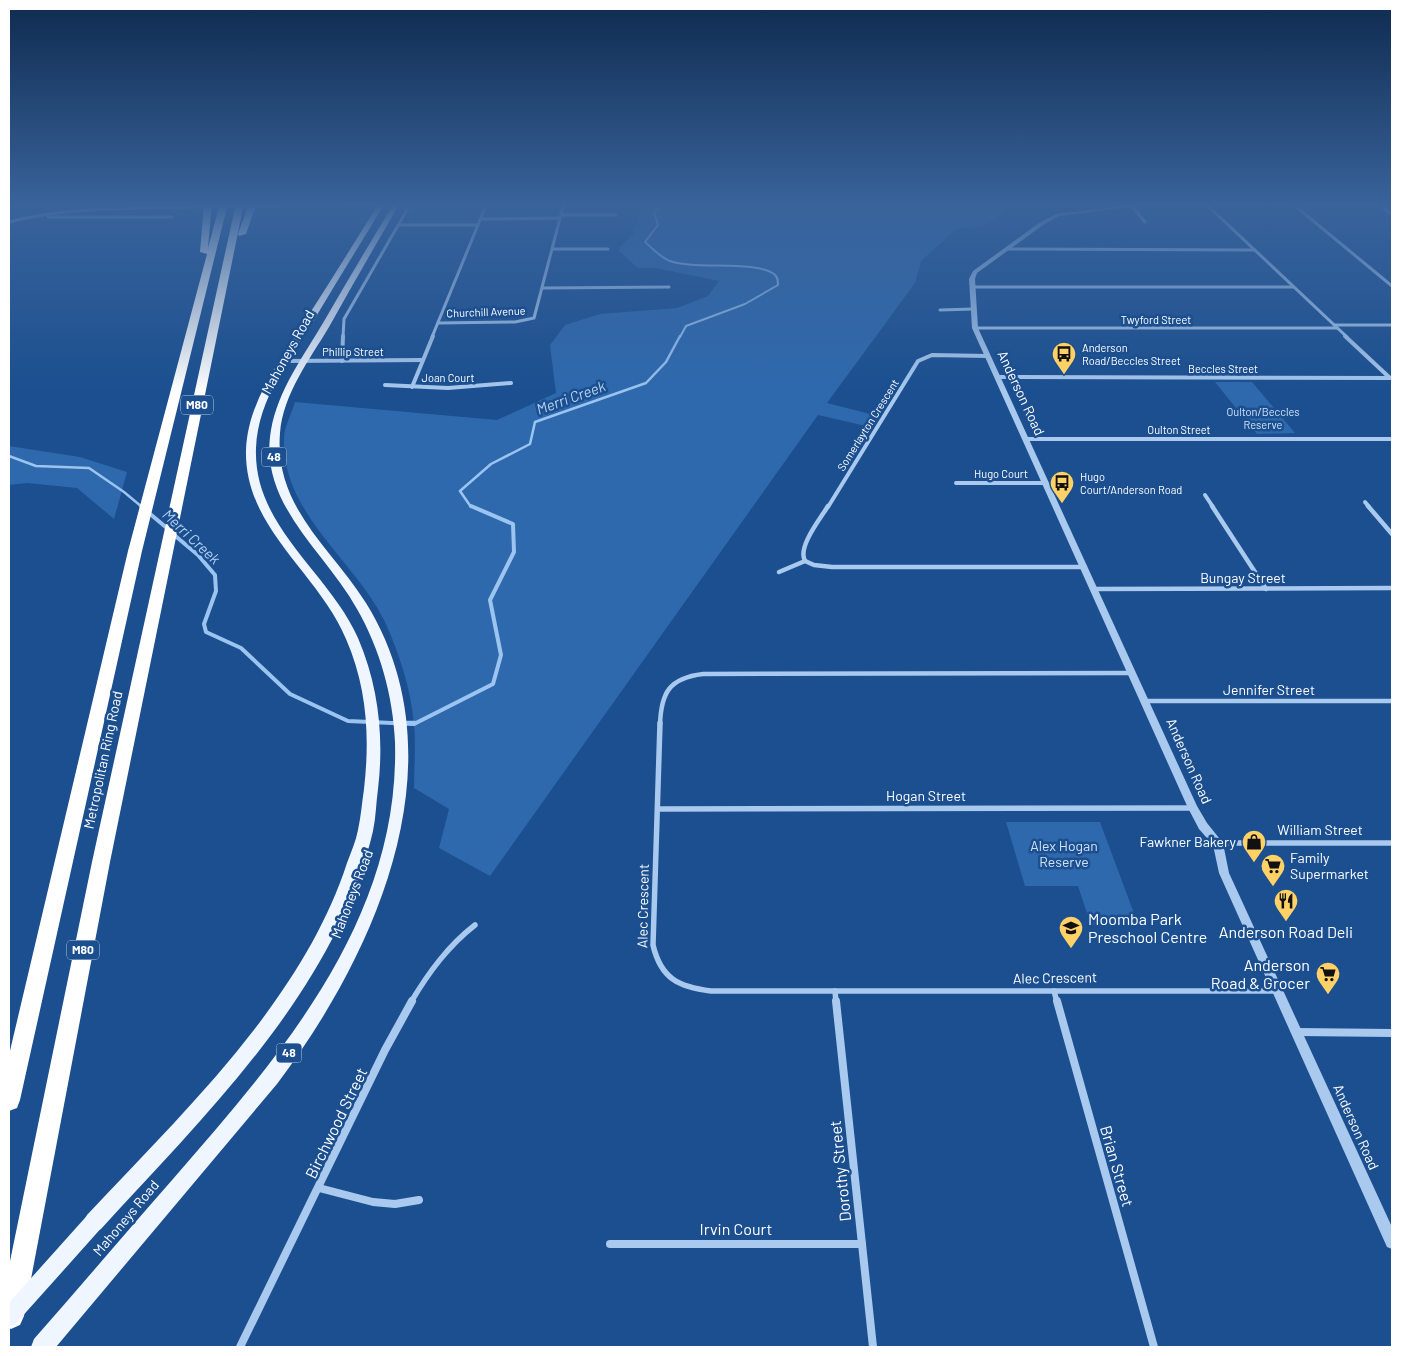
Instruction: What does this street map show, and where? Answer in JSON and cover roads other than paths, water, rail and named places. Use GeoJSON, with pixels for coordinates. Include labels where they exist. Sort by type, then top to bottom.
{"type":"FeatureCollection","features":[{"type":"Feature","properties":{"kind":"highway"},"geometry":{"type":"LineString","coordinates":[[201,296],[203,266]]}},
{"type":"Feature","properties":{"kind":"highway","name":"Metropolitan Ring Road"},"geometry":{"type":"LineString","coordinates":[[9,1100],[135,551],[208,266]]}},
{"type":"Feature","properties":{"kind":"highway","name":"Metropolitan Ring Road"},"geometry":{"type":"LineString","coordinates":[[9,1326],[101,862],[226,266]]}},
{"type":"Feature","properties":{"kind":"highway"},"geometry":{"type":"LineString","coordinates":[[218,304],[231,266]]}},
{"type":"Feature","properties":{"kind":"main road","name":"Mahoneys Road"},"geometry":{"type":"LineString","coordinates":[[9,1317],[242,1057],[268,1025],[308,964],[334,916],[357,860],[371,806],[374,720],[369,689],[358,652],[340,614],[279,535],[260,500],[254,483],[250,455],[252,428],[264,394],[343,266]]}},
{"type":"Feature","properties":{"kind":"main road","name":"Mahoneys Road"},"geometry":{"type":"LineString","coordinates":[[42,1347],[262,1089],[317,1014],[350,954],[380,883],[394,827],[400,790],[401,754],[393,683],[379,640],[362,605],[293,514],[280,486],[274,457],[277,421],[287,391],[360,266]]}},
{"type":"Feature","properties":{"kind":"street"},"geometry":{"type":"LineString","coordinates":[[342,361],[344,319],[375,266]]}},
{"type":"Feature","properties":{"kind":"street"},"geometry":{"type":"LineString","coordinates":[[412,388],[461,266]]}},
{"type":"Feature","properties":{"kind":"street","name":"Churchill Avenue"},"geometry":{"type":"LineString","coordinates":[[438,323],[529,321],[536,315],[549,266]]}},
{"type":"Feature","properties":{"kind":"street"},"geometry":{"type":"LineString","coordinates":[[983,266],[975,272],[972,279],[972,287],[1293,286]]}},
{"type":"Feature","properties":{"kind":"street"},"geometry":{"type":"LineString","coordinates":[[1272,266],[1391,379]]}},
{"type":"Feature","properties":{"kind":"street"},"geometry":{"type":"LineString","coordinates":[[1368,266],[1392,286]]}},
{"type":"Feature","properties":{"kind":"street"},"geometry":{"type":"LineString","coordinates":[[543,288],[669,287]]}},
{"type":"Feature","properties":{"kind":"street","name":"Anderson Road"},"geometry":{"type":"LineString","coordinates":[[972,287],[975,328],[1193,808],[1203,826],[1218,843],[1224,873],[1392,1242]]}},
{"type":"Feature","properties":{"kind":"street"},"geometry":{"type":"LineString","coordinates":[[940,310],[973,309]]}},
{"type":"Feature","properties":{"kind":"street","name":"Twyford Street"},"geometry":{"type":"LineString","coordinates":[[975,328],[1392,326]]}},
{"type":"Feature","properties":{"kind":"street","name":"Somerlayton Crescent"},"geometry":{"type":"LineString","coordinates":[[806,561],[802,550],[805,544],[918,361],[932,355],[988,356]]}},
{"type":"Feature","properties":{"kind":"street","name":"Phillip Street"},"geometry":{"type":"LineString","coordinates":[[284,361],[423,360]]}},
{"type":"Feature","properties":{"kind":"street","name":"Beccles Street"},"geometry":{"type":"LineString","coordinates":[[998,377],[1391,379]]}},
{"type":"Feature","properties":{"kind":"street","name":"Joan Court"},"geometry":{"type":"LineString","coordinates":[[385,385],[412,388],[483,387],[511,383]]}},
{"type":"Feature","properties":{"kind":"street","name":"Oulton Street"},"geometry":{"type":"LineString","coordinates":[[1026,439],[1392,439]]}},
{"type":"Feature","properties":{"kind":"street","name":"Hugo Court"},"geometry":{"type":"LineString","coordinates":[[956,483],[1046,483]]}},
{"type":"Feature","properties":{"kind":"street"},"geometry":{"type":"LineString","coordinates":[[1205,496],[1266,589]]}},
{"type":"Feature","properties":{"kind":"street"},"geometry":{"type":"LineString","coordinates":[[1365,502],[1392,534]]}},
{"type":"Feature","properties":{"kind":"street"},"geometry":{"type":"LineString","coordinates":[[779,572],[806,561],[816,566],[832,567],[1085,567]]}},
{"type":"Feature","properties":{"kind":"street","name":"Bungay Street"},"geometry":{"type":"LineString","coordinates":[[1094,589],[1392,588]]}},
{"type":"Feature","properties":{"kind":"street","name":"Alec Crescent"},"geometry":{"type":"LineString","coordinates":[[1132,673],[711,673],[684,677],[670,687],[662,704],[653,946],[659,966],[677,983],[692,989],[711,991],[1278,991]]}},
{"type":"Feature","properties":{"kind":"street","name":"Jennifer Street"},"geometry":{"type":"LineString","coordinates":[[1145,701],[1392,701]]}},
{"type":"Feature","properties":{"kind":"street","name":"Hogan Street"},"geometry":{"type":"LineString","coordinates":[[658,809],[1193,808]]}},
{"type":"Feature","properties":{"kind":"street","name":"William Street"},"geometry":{"type":"LineString","coordinates":[[1218,843],[1392,842]]}},
{"type":"Feature","properties":{"kind":"street","name":"Birchwood Street"},"geometry":{"type":"LineString","coordinates":[[240,1347],[412,1000],[452,943],[475,925]]}},
{"type":"Feature","properties":{"kind":"street","name":"Dorothy Street"},"geometry":{"type":"LineString","coordinates":[[835,991],[873,1347]]}},
{"type":"Feature","properties":{"kind":"street","name":"Brian Street"},"geometry":{"type":"LineString","coordinates":[[1054,991],[1154,1347]]}},
{"type":"Feature","properties":{"kind":"street"},"geometry":{"type":"LineString","coordinates":[[1296,1032],[1392,1033]]}},
{"type":"Feature","properties":{"kind":"street"},"geometry":{"type":"LineString","coordinates":[[319,1188],[374,1202],[395,1204],[419,1200]]}},
{"type":"Feature","properties":{"kind":"street","name":"Irvin Court"},"geometry":{"type":"LineString","coordinates":[[610,1244],[862,1244]]}},
{"type":"Feature","properties":{"kind":"waterway","name":"Merri Creek"},"geometry":{"type":"LineString","coordinates":[[680,337],[686,326],[745,304],[778,285],[774,274],[753,267],[743,266]]}},
{"type":"Feature","properties":{"kind":"waterway","name":"Merri Creek"},"geometry":{"type":"LineString","coordinates":[[471,507],[460,491],[491,464],[530,444],[535,422],[646,383],[666,362],[680,336]]}},
{"type":"Feature","properties":{"kind":"waterway","name":"Merri Creek"},"geometry":{"type":"LineString","coordinates":[[9,456],[36,466],[89,468],[142,507]]}},
{"type":"Feature","properties":{"kind":"waterway","name":"Merri Creek"},"geometry":{"type":"LineString","coordinates":[[173,534],[198,555],[215,575],[216,591],[204,624],[206,632],[241,648],[290,694],[348,721],[414,724],[493,684],[501,655],[490,600],[514,552],[513,524],[471,506]]}},
{"type":"Feature","properties":{"kind":"waterway","name":"Merri Creek"},"geometry":{"type":"LineString","coordinates":[[149,513],[168,529]]}},
{"type":"Feature","properties":{"kind":"waterway","name":"Merri Creek"},"geometry":{"type":"LineString","coordinates":[[399,723],[415,723]]}},
{"type":"Feature","properties":{"kind":"place","name":"Anderson Road/Beccles Street"},"geometry":{"type":"Point","coordinates":[1064,375]}},
{"type":"Feature","properties":{"kind":"place","name":"Hugo Court/Anderson Road"},"geometry":{"type":"Point","coordinates":[1062,504]}},
{"type":"Feature","properties":{"kind":"place","name":"Fawkner Bakery"},"geometry":{"type":"Point","coordinates":[1254,863]}},
{"type":"Feature","properties":{"kind":"place","name":"Family Supermarket"},"geometry":{"type":"Point","coordinates":[1273,887]}},
{"type":"Feature","properties":{"kind":"place","name":"Anderson Road Deli"},"geometry":{"type":"Point","coordinates":[1286,922]}},
{"type":"Feature","properties":{"kind":"place","name":"Moomba Park Preschool Centre"},"geometry":{"type":"Point","coordinates":[1071,949]}},
{"type":"Feature","properties":{"kind":"place","name":"Anderson Road & Grocer"},"geometry":{"type":"Point","coordinates":[1328,995]}},
{"type":"Feature","properties":{"kind":"park label","name":"Oulton/Beccles Reserve"},"geometry":{"type":"Point","coordinates":[1263,418]}},
{"type":"Feature","properties":{"kind":"park label","name":"Alex Hogan Reserve"},"geometry":{"type":"Point","coordinates":[1064,854]}}]}
